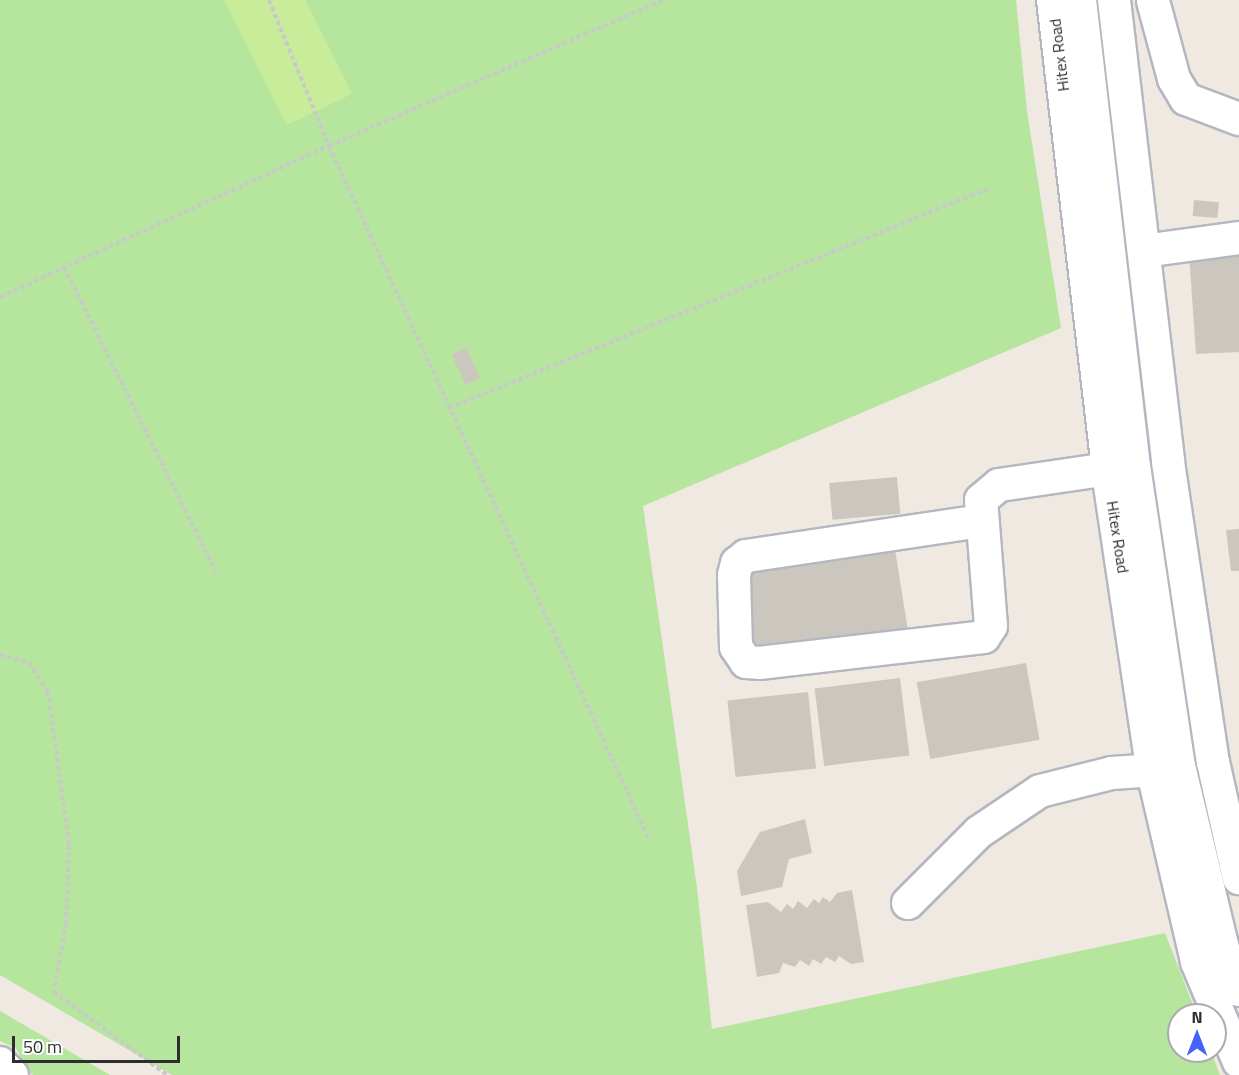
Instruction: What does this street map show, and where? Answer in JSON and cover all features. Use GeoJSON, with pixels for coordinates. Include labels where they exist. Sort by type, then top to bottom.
{"type":"FeatureCollection","features":[{"type":"Feature","properties":{"kind":"street","name":"Hitex Road"},"geometry":{"type":"LineString","coordinates":[[1034,0],[1095,471],[1141,771],[1160,877],[1202,1003]]}},
{"type":"Feature","properties":{"kind":"street","name":"Hitex Road"},"geometry":{"type":"LineString","coordinates":[[1053,0],[1109,479],[1154,778],[1197,962],[1239,1062]]}},
{"type":"Feature","properties":{"kind":"street","name":"Hitex Road"},"geometry":{"type":"LineString","coordinates":[[1080,0],[1134,466],[1179,766],[1223,949],[1239,990]]}},
{"type":"Feature","properties":{"kind":"street"},"geometry":{"type":"LineString","coordinates":[[1114,0],[1168,462],[1213,762],[1239,878]]}},
{"type":"Feature","properties":{"kind":"street"},"geometry":{"type":"LineString","coordinates":[[1119,39],[1154,1]]}},
{"type":"Feature","properties":{"kind":"street"},"geometry":{"type":"LineString","coordinates":[[1154,1],[1174,79],[1185,99],[1239,119]]}},
{"type":"Feature","properties":{"kind":"street"},"geometry":{"type":"LineString","coordinates":[[1144,250],[1239,238]]}},
{"type":"Feature","properties":{"kind":"street"},"geometry":{"type":"LineString","coordinates":[[981,521],[746,556],[737,563],[734,575],[736,647],[746,662],[759,663],[984,637],[991,626],[981,500],[999,485],[1095,471]]}},
{"type":"Feature","properties":{"kind":"street"},"geometry":{"type":"LineString","coordinates":[[908,903],[979,832],[1040,791],[1112,772],[1141,771]]}},
{"type":"Feature","properties":{"kind":"street"},"geometry":{"type":"LineString","coordinates":[[0,1064],[12,1075]]}},
{"type":"Feature","properties":{"kind":"path"},"geometry":{"type":"LineString","coordinates":[[269,0],[328,146],[648,837]]}},
{"type":"Feature","properties":{"kind":"path"},"geometry":{"type":"LineString","coordinates":[[0,297],[328,146],[663,0]]}},
{"type":"Feature","properties":{"kind":"path"},"geometry":{"type":"LineString","coordinates":[[449,408],[987,189]]}},
{"type":"Feature","properties":{"kind":"path"},"geometry":{"type":"LineString","coordinates":[[64,267],[216,572]]}},
{"type":"Feature","properties":{"kind":"path"},"geometry":{"type":"LineString","coordinates":[[0,655],[29,663],[48,692],[69,845],[66,923],[54,992],[167,1075]]}},
{"type":"Feature","properties":{"kind":"green space"},"geometry":{"type":"Polygon","coordinates":[[[0,0],[1016,0],[1027,111],[1061,328],[643,506],[697,888],[712,1029],[1165,933],[1192,1003],[1167,1003],[1167,1063],[1216,1063],[1220,1075],[172,1075],[0,975],[0,0]]]}},
{"type":"Feature","properties":{"kind":"green space"},"geometry":{"type":"Polygon","coordinates":[[[224,0],[305,0],[352,94],[287,125],[224,0]]]}},
{"type":"Feature","properties":{"kind":"green space"},"geometry":{"type":"Polygon","coordinates":[[[0,1011],[110,1075],[33,1075],[27,1070],[16,1048],[0,1041],[0,1011]]]}},
{"type":"Feature","properties":{"kind":"building"},"geometry":{"type":"Polygon","coordinates":[[[1194,200],[1219,202],[1218,218],[1193,216],[1194,200]]]}},
{"type":"Feature","properties":{"kind":"building"},"geometry":{"type":"Polygon","coordinates":[[[1239,250],[1239,352],[1196,354],[1189,253],[1239,250]]]}},
{"type":"Feature","properties":{"kind":"building"},"geometry":{"type":"Polygon","coordinates":[[[466,348],[480,378],[465,385],[451,355],[466,348]]]}},
{"type":"Feature","properties":{"kind":"building"},"geometry":{"type":"Polygon","coordinates":[[[897,477],[900,514],[832,520],[829,483],[897,477]]]}},
{"type":"Feature","properties":{"kind":"building"},"geometry":{"type":"Polygon","coordinates":[[[1239,529],[1239,571],[1231,571],[1226,530],[1239,529]]]}},
{"type":"Feature","properties":{"kind":"building"},"geometry":{"type":"Polygon","coordinates":[[[895,549],[908,634],[755,658],[742,573],[895,549]]]}},
{"type":"Feature","properties":{"kind":"building"},"geometry":{"type":"Polygon","coordinates":[[[1026,663],[1040,740],[930,759],[917,682],[1026,663]]]}},
{"type":"Feature","properties":{"kind":"building"},"geometry":{"type":"Polygon","coordinates":[[[900,678],[910,755],[824,766],[815,688],[900,678]]]}},
{"type":"Feature","properties":{"kind":"building"},"geometry":{"type":"Polygon","coordinates":[[[808,692],[816,769],[735,777],[727,700],[808,692]]]}},
{"type":"Feature","properties":{"kind":"building"},"geometry":{"type":"Polygon","coordinates":[[[805,819],[812,853],[789,859],[782,887],[741,896],[737,871],[760,832],[805,819]]]}},
{"type":"Feature","properties":{"kind":"building"},"geometry":{"type":"Polygon","coordinates":[[[852,890],[864,962],[851,964],[839,956],[835,962],[826,957],[821,964],[813,959],[809,966],[800,960],[795,967],[783,963],[779,973],[757,977],[746,905],[768,902],[781,912],[787,904],[793,909],[798,901],[807,908],[814,899],[819,903],[823,897],[830,902],[837,893],[852,890]]]}}]}
